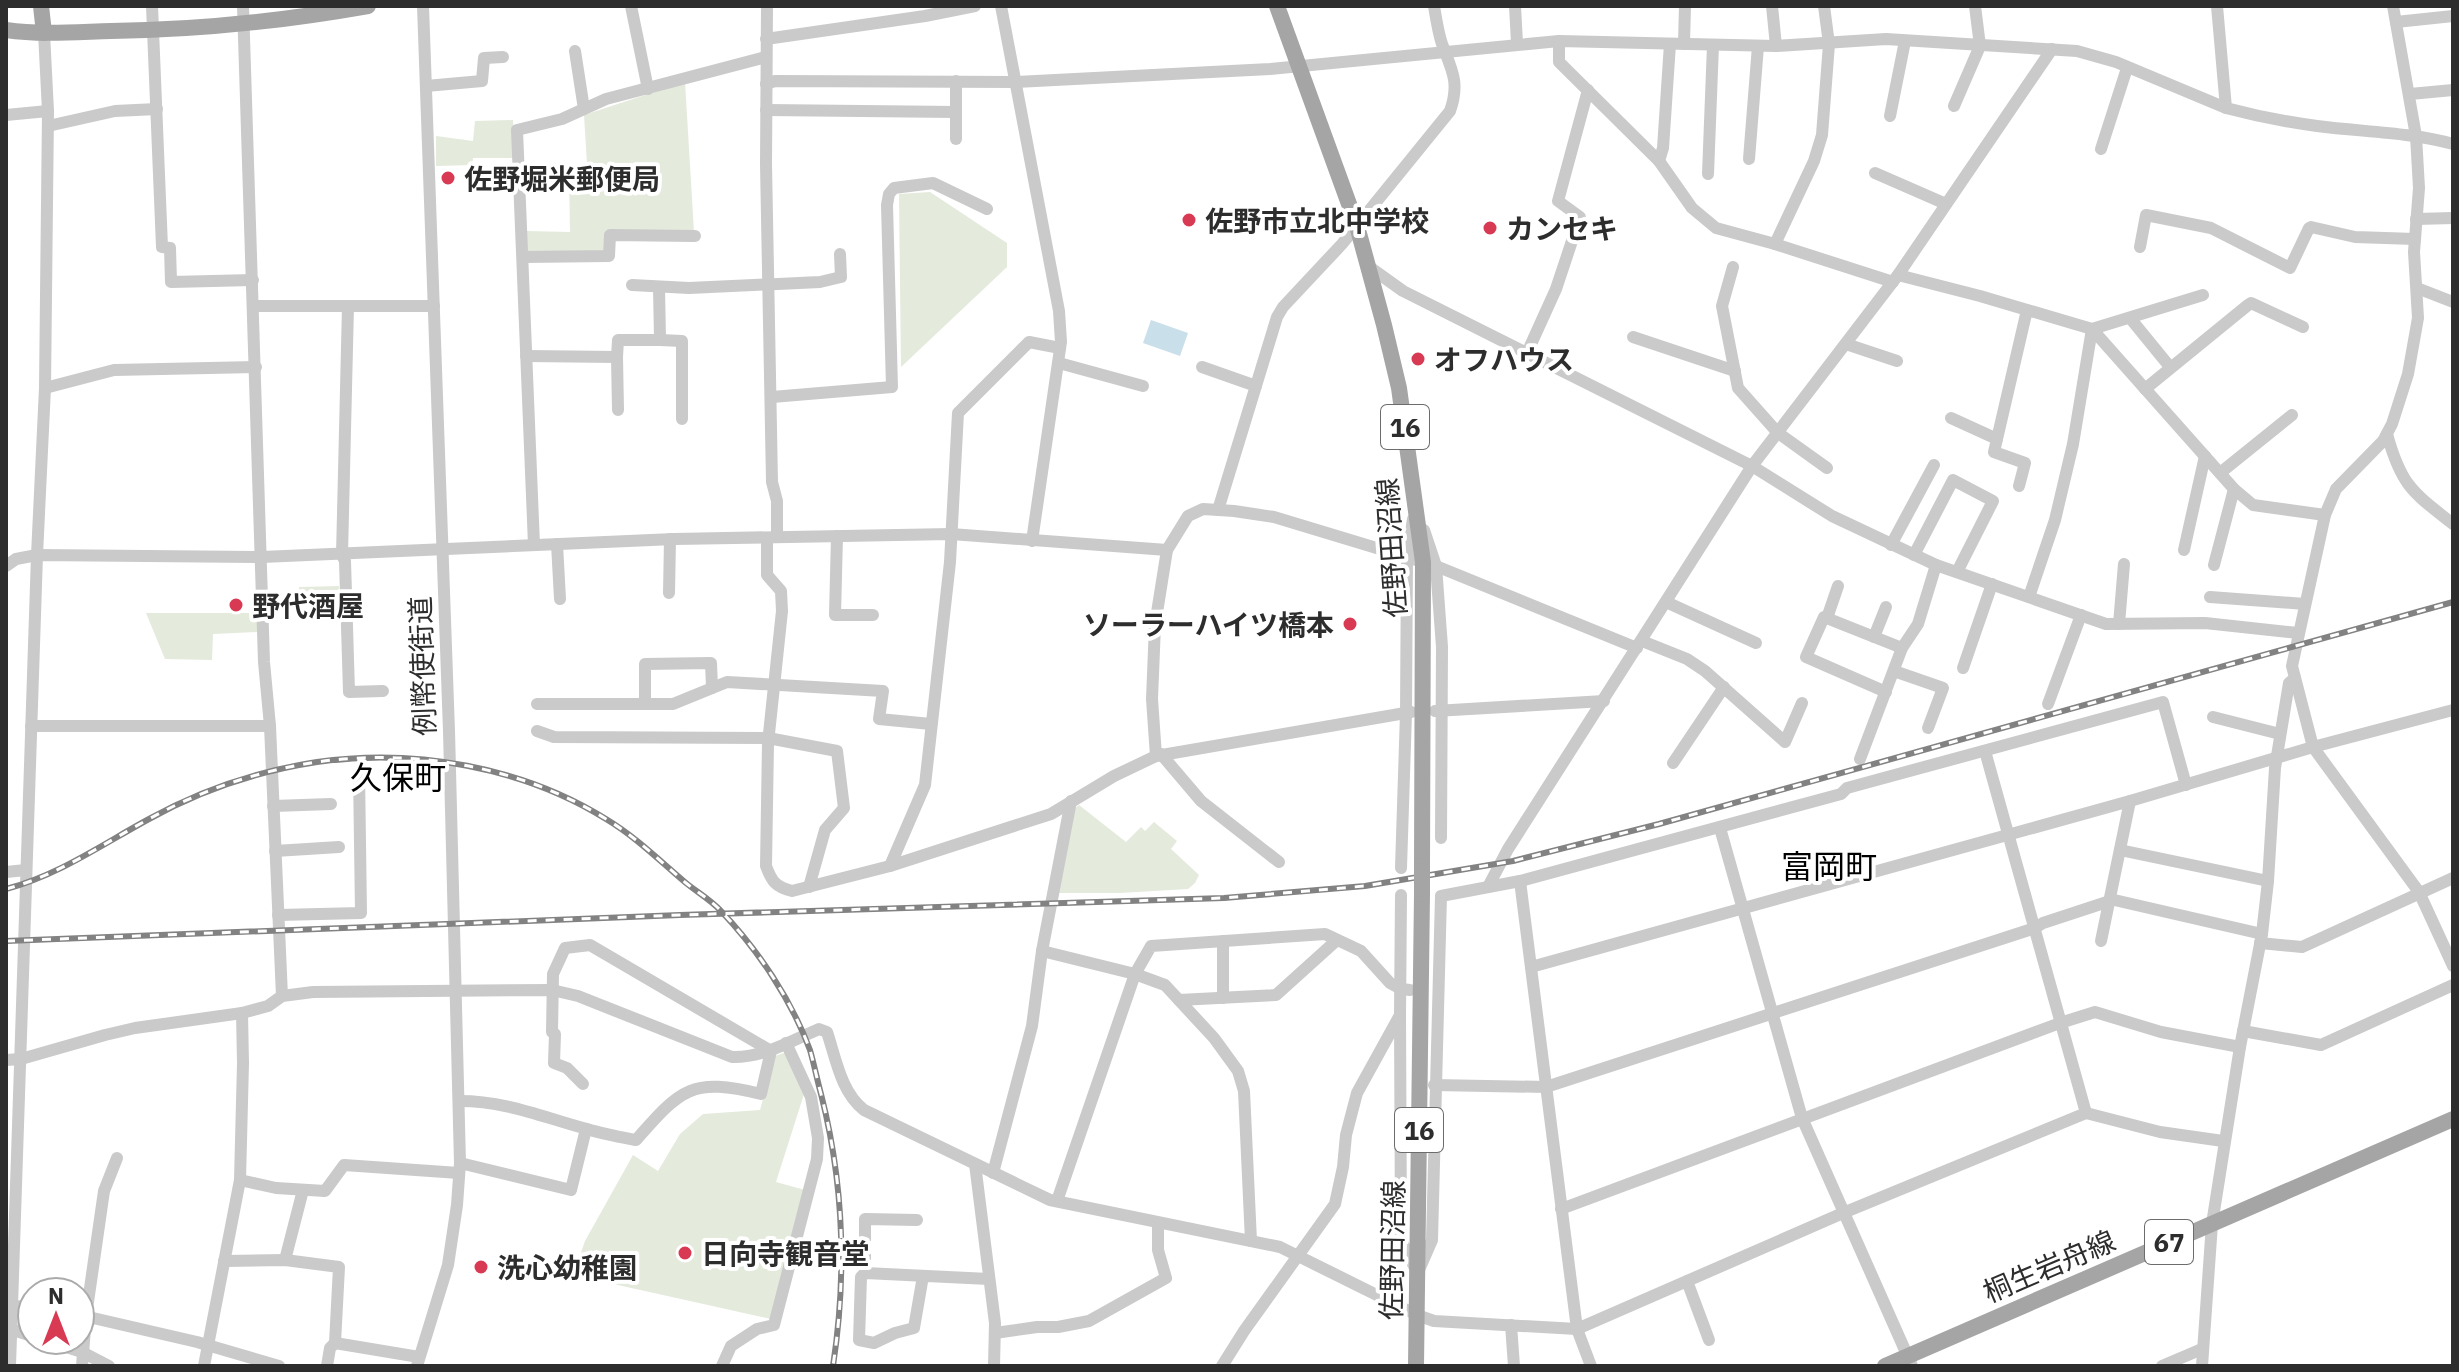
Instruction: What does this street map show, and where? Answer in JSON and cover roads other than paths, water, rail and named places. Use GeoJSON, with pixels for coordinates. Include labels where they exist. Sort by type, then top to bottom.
{"type":"FeatureCollection","features":[{"type":"Feature","properties":{"kind":"main road"},"geometry":{"type":"LineString","coordinates":[[41,6],[44,33]]}},
{"type":"Feature","properties":{"kind":"main road"},"geometry":{"type":"LineString","coordinates":[[6,30],[44,33],[244,25],[368,6]]}},
{"type":"Feature","properties":{"kind":"main road","name":"佐野田沼線"},"geometry":{"type":"LineString","coordinates":[[1277,6],[1357,226],[1368,266],[1399,388],[1422,562],[1422,894],[1416,1366]]}},
{"type":"Feature","properties":{"kind":"main road","name":"桐生岩舟線"},"geometry":{"type":"LineString","coordinates":[[1885,1366],[1910,1361],[2453,1119]]}},
{"type":"Feature","properties":{"kind":"street"},"geometry":{"type":"LineString","coordinates":[[152,6],[162,247],[170,248],[171,282],[253,280]]}},
{"type":"Feature","properties":{"kind":"street"},"geometry":{"type":"LineString","coordinates":[[243,6],[264,662],[270,726],[282,996]]}},
{"type":"Feature","properties":{"kind":"street","name":"例幣使街道"},"geometry":{"type":"LineString","coordinates":[[418,1362],[448,1265],[460,1168],[423,6]]}},
{"type":"Feature","properties":{"kind":"street"},"geometry":{"type":"LineString","coordinates":[[631,6],[648,89]]}},
{"type":"Feature","properties":{"kind":"street"},"geometry":{"type":"LineString","coordinates":[[767,6],[768,284],[772,482],[777,501],[773,537],[767,542],[767,575],[781,591],[782,611],[768,738],[766,866],[772,881],[792,891],[809,887],[890,866],[1051,814],[1114,776],[1158,755],[1409,712]]}},
{"type":"Feature","properties":{"kind":"street"},"geometry":{"type":"LineString","coordinates":[[766,39],[975,6]]}},
{"type":"Feature","properties":{"kind":"street"},"geometry":{"type":"LineString","coordinates":[[1001,6],[1059,311],[1059,363],[1032,541]]}},
{"type":"Feature","properties":{"kind":"street"},"geometry":{"type":"LineString","coordinates":[[1218,510],[1277,317],[1357,226],[1450,111],[1456,94],[1453,69],[1443,45],[1434,6]]}},
{"type":"Feature","properties":{"kind":"street"},"geometry":{"type":"LineString","coordinates":[[1515,6],[1517,43]]}},
{"type":"Feature","properties":{"kind":"street"},"geometry":{"type":"LineString","coordinates":[[1684,44],[1685,6]]}},
{"type":"Feature","properties":{"kind":"street"},"geometry":{"type":"LineString","coordinates":[[1772,6],[1776,46]]}},
{"type":"Feature","properties":{"kind":"street"},"geometry":{"type":"LineString","coordinates":[[1775,244],[1814,161],[1822,135],[1829,44],[1824,6]]}},
{"type":"Feature","properties":{"kind":"street"},"geometry":{"type":"LineString","coordinates":[[1954,106],[1980,46],[1975,6]]}},
{"type":"Feature","properties":{"kind":"street"},"geometry":{"type":"LineString","coordinates":[[2217,6],[2226,108]]}},
{"type":"Feature","properties":{"kind":"street"},"geometry":{"type":"LineString","coordinates":[[2393,6],[2416,136],[2419,188],[2415,239],[2418,318],[2408,374],[2387,434],[2336,489],[2325,515],[2292,658],[2313,747],[2419,892],[2453,966]]}},
{"type":"Feature","properties":{"kind":"street"},"geometry":{"type":"LineString","coordinates":[[2396,22],[2453,16]]}},
{"type":"Feature","properties":{"kind":"street"},"geometry":{"type":"LineString","coordinates":[[10,1366],[13,1330],[9,1305],[12,1137],[21,1059],[45,388],[48,111],[44,33]]}},
{"type":"Feature","properties":{"kind":"street"},"geometry":{"type":"LineString","coordinates":[[766,84],[775,81],[1016,82],[1298,67],[1559,41],[1776,46],[1886,39],[2077,51],[2226,108],[2317,126],[2416,136],[2453,144]]}},
{"type":"Feature","properties":{"kind":"street"},"geometry":{"type":"LineString","coordinates":[[1559,41],[1559,62],[1659,161],[1692,208],[1716,228],[2092,329],[2234,489],[2253,505],[2325,515]]}},
{"type":"Feature","properties":{"kind":"street"},"geometry":{"type":"LineString","coordinates":[[1890,116],[1905,41]]}},
{"type":"Feature","properties":{"kind":"street"},"geometry":{"type":"LineString","coordinates":[[1659,161],[1663,148],[1670,44]]}},
{"type":"Feature","properties":{"kind":"street"},"geometry":{"type":"LineString","coordinates":[[1708,174],[1713,45]]}},
{"type":"Feature","properties":{"kind":"street"},"geometry":{"type":"LineString","coordinates":[[1749,159],[1758,46]]}},
{"type":"Feature","properties":{"kind":"street"},"geometry":{"type":"LineString","coordinates":[[1488,887],[1508,849],[1752,466],[1895,278],[2052,49]]}},
{"type":"Feature","properties":{"kind":"street"},"geometry":{"type":"LineString","coordinates":[[575,51],[584,109]]}},
{"type":"Feature","properties":{"kind":"street"},"geometry":{"type":"LineString","coordinates":[[426,86],[482,81],[484,58],[503,57]]}},
{"type":"Feature","properties":{"kind":"street"},"geometry":{"type":"LineString","coordinates":[[534,545],[517,130],[562,119],[606,99],[766,57]]}},
{"type":"Feature","properties":{"kind":"street"},"geometry":{"type":"LineString","coordinates":[[2101,149],[2127,68]]}},
{"type":"Feature","properties":{"kind":"street"},"geometry":{"type":"LineString","coordinates":[[956,81],[956,139]]}},
{"type":"Feature","properties":{"kind":"street"},"geometry":{"type":"LineString","coordinates":[[1527,353],[1556,289],[1580,217],[1558,201],[1588,90]]}},
{"type":"Feature","properties":{"kind":"street"},"geometry":{"type":"LineString","coordinates":[[2410,94],[2453,90]]}},
{"type":"Feature","properties":{"kind":"street"},"geometry":{"type":"LineString","coordinates":[[48,126],[115,111],[157,109]]}},
{"type":"Feature","properties":{"kind":"street"},"geometry":{"type":"LineString","coordinates":[[766,110],[956,112]]}},
{"type":"Feature","properties":{"kind":"street"},"geometry":{"type":"LineString","coordinates":[[6,115],[48,111]]}},
{"type":"Feature","properties":{"kind":"street"},"geometry":{"type":"LineString","coordinates":[[1875,173],[1946,204]]}},
{"type":"Feature","properties":{"kind":"street"},"geometry":{"type":"LineString","coordinates":[[772,397],[892,387],[887,205],[894,188],[933,183],[987,209]]}},
{"type":"Feature","properties":{"kind":"street"},"geometry":{"type":"LineString","coordinates":[[2140,247],[2146,215],[2211,228],[2290,268],[2311,227],[2355,237],[2415,239]]}},
{"type":"Feature","properties":{"kind":"street"},"geometry":{"type":"LineString","coordinates":[[2416,219],[2453,218]]}},
{"type":"Feature","properties":{"kind":"street"},"geometry":{"type":"LineString","coordinates":[[523,257],[609,256],[610,235],[695,236]]}},
{"type":"Feature","properties":{"kind":"street"},"geometry":{"type":"LineString","coordinates":[[632,285],[689,288],[820,282],[841,277],[840,254]]}},
{"type":"Feature","properties":{"kind":"street"},"geometry":{"type":"LineString","coordinates":[[1368,266],[1403,291],[1752,466],[1832,516],[1936,565],[2106,624],[2205,623],[2298,633]]}},
{"type":"Feature","properties":{"kind":"street"},"geometry":{"type":"LineString","coordinates":[[1733,267],[1722,306],[1738,388],[1778,433],[1827,468]]}},
{"type":"Feature","properties":{"kind":"street"},"geometry":{"type":"LineString","coordinates":[[659,287],[660,340]]}},
{"type":"Feature","properties":{"kind":"street"},"geometry":{"type":"LineString","coordinates":[[2417,288],[2453,302]]}},
{"type":"Feature","properties":{"kind":"street"},"geometry":{"type":"LineString","coordinates":[[2092,329],[2203,295]]}},
{"type":"Feature","properties":{"kind":"street"},"geometry":{"type":"LineString","coordinates":[[2145,389],[2251,303],[2303,327]]}},
{"type":"Feature","properties":{"kind":"street"},"geometry":{"type":"LineString","coordinates":[[254,306],[434,306]]}},
{"type":"Feature","properties":{"kind":"street"},"geometry":{"type":"LineString","coordinates":[[348,306],[342,555],[345,561],[349,692],[383,691]]}},
{"type":"Feature","properties":{"kind":"street"},"geometry":{"type":"LineString","coordinates":[[2019,486],[2025,463],[1994,452],[2027,310]]}},
{"type":"Feature","properties":{"kind":"street"},"geometry":{"type":"LineString","coordinates":[[2130,318],[2170,367]]}},
{"type":"Feature","properties":{"kind":"street"},"geometry":{"type":"LineString","coordinates":[[2029,597],[2055,520],[2073,444],[2092,329]]}},
{"type":"Feature","properties":{"kind":"street"},"geometry":{"type":"LineString","coordinates":[[1633,337],[1735,371]]}},
{"type":"Feature","properties":{"kind":"street"},"geometry":{"type":"LineString","coordinates":[[618,410],[618,340],[682,341],[682,419]]}},
{"type":"Feature","properties":{"kind":"street"},"geometry":{"type":"LineString","coordinates":[[890,866],[925,785],[950,562],[958,413],[1029,342],[1060,348]]}},
{"type":"Feature","properties":{"kind":"street"},"geometry":{"type":"LineString","coordinates":[[1846,344],[1897,361]]}},
{"type":"Feature","properties":{"kind":"street"},"geometry":{"type":"LineString","coordinates":[[526,356],[617,357]]}},
{"type":"Feature","properties":{"kind":"street"},"geometry":{"type":"LineString","coordinates":[[1059,363],[1143,386]]}},
{"type":"Feature","properties":{"kind":"street"},"geometry":{"type":"LineString","coordinates":[[45,388],[114,370],[256,367]]}},
{"type":"Feature","properties":{"kind":"street"},"geometry":{"type":"LineString","coordinates":[[1202,367],[1256,386]]}},
{"type":"Feature","properties":{"kind":"street"},"geometry":{"type":"LineString","coordinates":[[2220,473],[2292,415]]}},
{"type":"Feature","properties":{"kind":"street"},"geometry":{"type":"LineString","coordinates":[[1951,418],[1997,439]]}},
{"type":"Feature","properties":{"kind":"street"},"geometry":{"type":"LineString","coordinates":[[2387,434],[2396,466],[2406,482],[2418,497],[2453,524]]}},
{"type":"Feature","properties":{"kind":"street"},"geometry":{"type":"LineString","coordinates":[[2184,550],[2205,456]]}},
{"type":"Feature","properties":{"kind":"street"},"geometry":{"type":"LineString","coordinates":[[1891,545],[1934,465]]}},
{"type":"Feature","properties":{"kind":"street"},"geometry":{"type":"LineString","coordinates":[[1914,555],[1953,480],[1993,501],[1957,572]]}},
{"type":"Feature","properties":{"kind":"street"},"geometry":{"type":"LineString","coordinates":[[2214,565],[2234,489]]}},
{"type":"Feature","properties":{"kind":"street"},"geometry":{"type":"LineString","coordinates":[[1279,862],[1201,801],[1158,755],[1152,699],[1155,625],[1167,550],[1188,516],[1203,509],[1274,517],[1422,562],[1687,659],[1724,687],[1785,742],[1802,703]]}},
{"type":"Feature","properties":{"kind":"street"},"geometry":{"type":"LineString","coordinates":[[6,566],[16,559],[37,555],[262,557],[670,539],[951,534],[1167,550]]}},
{"type":"Feature","properties":{"kind":"street"},"geometry":{"type":"LineString","coordinates":[[837,536],[835,615],[873,615]]}},
{"type":"Feature","properties":{"kind":"street"},"geometry":{"type":"LineString","coordinates":[[669,593],[670,539]]}},
{"type":"Feature","properties":{"kind":"street"},"geometry":{"type":"LineString","coordinates":[[557,544],[560,599]]}},
{"type":"Feature","properties":{"kind":"street"},"geometry":{"type":"LineString","coordinates":[[1422,562],[1442,647],[1438,710],[1441,838]]}},
{"type":"Feature","properties":{"kind":"street"},"geometry":{"type":"LineString","coordinates":[[1401,868],[1409,712],[1422,562]]}},
{"type":"Feature","properties":{"kind":"street"},"geometry":{"type":"LineString","coordinates":[[2119,624],[2124,564]]}},
{"type":"Feature","properties":{"kind":"street"},"geometry":{"type":"LineString","coordinates":[[1860,759],[1902,648],[1918,624],[1936,565]]}},
{"type":"Feature","properties":{"kind":"street"},"geometry":{"type":"LineString","coordinates":[[1963,668],[1992,584]]}},
{"type":"Feature","properties":{"kind":"street"},"geometry":{"type":"LineString","coordinates":[[1827,618],[1838,586]]}},
{"type":"Feature","properties":{"kind":"street"},"geometry":{"type":"LineString","coordinates":[[2210,597],[2305,604]]}},
{"type":"Feature","properties":{"kind":"street"},"geometry":{"type":"LineString","coordinates":[[1666,602],[1756,643]]}},
{"type":"Feature","properties":{"kind":"street"},"geometry":{"type":"LineString","coordinates":[[1874,637],[1886,607]]}},
{"type":"Feature","properties":{"kind":"street"},"geometry":{"type":"LineString","coordinates":[[2048,704],[2081,615]]}},
{"type":"Feature","properties":{"kind":"street"},"geometry":{"type":"LineString","coordinates":[[1886,692],[1806,657],[1824,617],[1902,648]]}},
{"type":"Feature","properties":{"kind":"street"},"geometry":{"type":"LineString","coordinates":[[645,704],[645,664],[711,663],[712,688]]}},
{"type":"Feature","properties":{"kind":"street"},"geometry":{"type":"LineString","coordinates":[[1894,671],[1943,688],[1928,728]]}},
{"type":"Feature","properties":{"kind":"street"},"geometry":{"type":"LineString","coordinates":[[2202,1366],[2212,1224],[2223,1141],[2261,938],[2280,734],[2289,683],[2295,678]]}},
{"type":"Feature","properties":{"kind":"street"},"geometry":{"type":"LineString","coordinates":[[537,704],[673,704],[727,682],[883,691],[879,719],[931,724]]}},
{"type":"Feature","properties":{"kind":"street"},"geometry":{"type":"LineString","coordinates":[[1673,763],[1724,687]]}},
{"type":"Feature","properties":{"kind":"street"},"geometry":{"type":"LineString","coordinates":[[1438,710],[1604,701]]}},
{"type":"Feature","properties":{"kind":"street"},"geometry":{"type":"LineString","coordinates":[[1418,1273],[1432,1240],[1435,990],[1441,896],[1520,881],[1720,828],[1841,794],[1847,788],[2163,702],[2186,785]]}},
{"type":"Feature","properties":{"kind":"street"},"geometry":{"type":"LineString","coordinates":[[1531,967],[2453,710]]}},
{"type":"Feature","properties":{"kind":"street"},"geometry":{"type":"LineString","coordinates":[[2213,717],[2280,734]]}},
{"type":"Feature","properties":{"kind":"street"},"geometry":{"type":"LineString","coordinates":[[31,726],[270,726]]}},
{"type":"Feature","properties":{"kind":"street"},"geometry":{"type":"LineString","coordinates":[[537,731],[554,737],[768,738],[837,751],[844,808],[825,830],[809,887]]}},
{"type":"Feature","properties":{"kind":"street"},"geometry":{"type":"LineString","coordinates":[[1985,751],[2086,1113]]}},
{"type":"Feature","properties":{"kind":"street"},"geometry":{"type":"LineString","coordinates":[[278,915],[361,913],[359,772]]}},
{"type":"Feature","properties":{"kind":"street"},"geometry":{"type":"LineString","coordinates":[[993,1173],[1032,1026],[1042,951],[1071,801]]}},
{"type":"Feature","properties":{"kind":"street"},"geometry":{"type":"LineString","coordinates":[[2101,941],[2130,801]]}},
{"type":"Feature","properties":{"kind":"street"},"geometry":{"type":"LineString","coordinates":[[273,806],[331,804]]}},
{"type":"Feature","properties":{"kind":"street"},"geometry":{"type":"LineString","coordinates":[[1720,828],[1802,1118],[1910,1361]]}},
{"type":"Feature","properties":{"kind":"street"},"geometry":{"type":"LineString","coordinates":[[275,851],[339,847]]}},
{"type":"Feature","properties":{"kind":"street"},"geometry":{"type":"LineString","coordinates":[[2120,850],[2268,881]]}},
{"type":"Feature","properties":{"kind":"street"},"geometry":{"type":"LineString","coordinates":[[6,872],[26,870]]}},
{"type":"Feature","properties":{"kind":"street"},"geometry":{"type":"LineString","coordinates":[[1434,1085],[1546,1087],[2035,928],[2110,900],[2302,947],[2453,878]]}},
{"type":"Feature","properties":{"kind":"street"},"geometry":{"type":"LineString","coordinates":[[1520,881],[1577,1329],[1591,1366]]}},
{"type":"Feature","properties":{"kind":"street"},"geometry":{"type":"LineString","coordinates":[[1401,895],[1405,990],[1400,1015],[1401,1240],[1418,1273]]}},
{"type":"Feature","properties":{"kind":"street"},"geometry":{"type":"LineString","coordinates":[[1057,1201],[1135,974],[1151,946],[1325,934],[1361,951],[1390,983],[1405,990]]}},
{"type":"Feature","properties":{"kind":"street"},"geometry":{"type":"LineString","coordinates":[[1179,1000],[1276,995],[1337,940]]}},
{"type":"Feature","properties":{"kind":"street"},"geometry":{"type":"LineString","coordinates":[[1223,941],[1223,998]]}},
{"type":"Feature","properties":{"kind":"street"},"geometry":{"type":"LineString","coordinates":[[583,1084],[567,1068],[554,1063],[553,974],[565,948],[590,945],[771,1051]]}},
{"type":"Feature","properties":{"kind":"street"},"geometry":{"type":"LineString","coordinates":[[1042,951],[1135,974],[1165,985],[1214,1038],[1238,1071],[1244,1091],[1251,1241]]}},
{"type":"Feature","properties":{"kind":"street"},"geometry":{"type":"LineString","coordinates":[[2243,1031],[2321,1045],[2453,985]]}},
{"type":"Feature","properties":{"kind":"street"},"geometry":{"type":"LineString","coordinates":[[6,1060],[21,1059],[120,1031],[242,1013],[268,1006],[282,996],[313,992],[552,990],[578,996],[732,1057],[748,1058],[771,1051],[819,1029],[827,1032],[847,1090],[853,1101],[864,1110],[1057,1201],[1280,1247],[1434,1321],[1577,1329],[1843,1213],[2086,1113],[2160,1132],[2223,1141]]}},
{"type":"Feature","properties":{"kind":"street"},"geometry":{"type":"LineString","coordinates":[[1561,1209],[2095,1012],[2161,1032],[2240,1047]]}},
{"type":"Feature","properties":{"kind":"street"},"geometry":{"type":"LineString","coordinates":[[204,1366],[240,1180],[242,1013]]}},
{"type":"Feature","properties":{"kind":"street"},"geometry":{"type":"LineString","coordinates":[[1222,1366],[1335,1204],[1346,1135],[1357,1093],[1400,1015]]}},
{"type":"Feature","properties":{"kind":"street"},"geometry":{"type":"LineString","coordinates":[[722,1366],[731,1346],[757,1329],[774,1325],[817,1159],[818,1126],[811,1097],[786,1043]]}},
{"type":"Feature","properties":{"kind":"street"},"geometry":{"type":"LineString","coordinates":[[459,1101],[487,1101],[517,1107],[586,1129],[636,1140],[682,1094],[696,1088],[730,1086],[761,1094],[771,1051]]}},
{"type":"Feature","properties":{"kind":"street"},"geometry":{"type":"LineString","coordinates":[[240,1180],[276,1188],[325,1191],[344,1165],[460,1168],[571,1190],[586,1129]]}},
{"type":"Feature","properties":{"kind":"street"},"geometry":{"type":"LineString","coordinates":[[90,1276],[104,1191],[117,1158]]}},
{"type":"Feature","properties":{"kind":"street"},"geometry":{"type":"LineString","coordinates":[[975,1164],[988,1256],[995,1333],[994,1366]]}},
{"type":"Feature","properties":{"kind":"street"},"geometry":{"type":"LineString","coordinates":[[285,1260],[303,1190]]}},
{"type":"Feature","properties":{"kind":"street"},"geometry":{"type":"LineString","coordinates":[[917,1220],[865,1219],[865,1273],[861,1277],[859,1340],[874,1343],[914,1328],[923,1276]]}},
{"type":"Feature","properties":{"kind":"street"},"geometry":{"type":"LineString","coordinates":[[995,1333],[1089,1321],[1166,1278],[1158,1250],[1158,1223]]}},
{"type":"Feature","properties":{"kind":"street"},"geometry":{"type":"LineString","coordinates":[[224,1261],[285,1260],[339,1267],[335,1343],[330,1348],[327,1366]]}},
{"type":"Feature","properties":{"kind":"street"},"geometry":{"type":"LineString","coordinates":[[865,1273],[989,1279]]}},
{"type":"Feature","properties":{"kind":"street"},"geometry":{"type":"LineString","coordinates":[[1687,1281],[1709,1340]]}},
{"type":"Feature","properties":{"kind":"street"},"geometry":{"type":"LineString","coordinates":[[96,1318],[197,1342],[279,1366]]}},
{"type":"Feature","properties":{"kind":"street"},"geometry":{"type":"LineString","coordinates":[[1511,1325],[1514,1366]]}},
{"type":"Feature","properties":{"kind":"street"},"geometry":{"type":"LineString","coordinates":[[335,1343],[418,1362]]}},
{"type":"Feature","properties":{"kind":"street"},"geometry":{"type":"LineString","coordinates":[[2162,1366],[2202,1349]]}},
{"type":"Feature","properties":{"kind":"street"},"geometry":{"type":"LineString","coordinates":[[90,1356],[109,1366]]}},
{"type":"Feature","properties":{"kind":"water"},"geometry":{"type":"Polygon","coordinates":[[[1151,320],[1188,333],[1180,356],[1143,343],[1151,320]]]}},
{"type":"Feature","properties":{"kind":"railway"},"geometry":{"type":"LineString","coordinates":[[6,941],[1224,898],[1365,886],[1513,861],[1659,824],[2453,602]]}},
{"type":"Feature","properties":{"kind":"railway"},"geometry":{"type":"LineString","coordinates":[[6,889],[62,868],[169,809],[209,791],[252,776],[317,762],[392,758],[467,766],[540,786],[606,819],[638,841],[721,911],[772,976],[802,1031],[829,1128],[839,1195],[840,1297],[833,1366]]}},
{"type":"Feature","properties":{"kind":"place","name":"佐野堀米郵便局"},"geometry":{"type":"Point","coordinates":[448,178]}},
{"type":"Feature","properties":{"kind":"place","name":"佐野市立北中学校"},"geometry":{"type":"Point","coordinates":[1189,220]}},
{"type":"Feature","properties":{"kind":"place","name":"カンセキ"},"geometry":{"type":"Point","coordinates":[1490,228]}},
{"type":"Feature","properties":{"kind":"place","name":"オフハウス"},"geometry":{"type":"Point","coordinates":[1418,359]}},
{"type":"Feature","properties":{"kind":"place","name":"野代酒屋"},"geometry":{"type":"Point","coordinates":[236,605]}},
{"type":"Feature","properties":{"kind":"place","name":"ソーラーハイツ橋本"},"geometry":{"type":"Point","coordinates":[1350,624]}},
{"type":"Feature","properties":{"kind":"place","name":"日向寺観音堂"},"geometry":{"type":"Point","coordinates":[685,1253]}},
{"type":"Feature","properties":{"kind":"place","name":"洗心幼稚園"},"geometry":{"type":"Point","coordinates":[481,1267]}},
{"type":"Feature","properties":{"kind":"district","name":"久保町"},"geometry":{"type":"Point","coordinates":[398,777]}},
{"type":"Feature","properties":{"kind":"district","name":"富岡町"},"geometry":{"type":"Point","coordinates":[1829,866]}}]}
